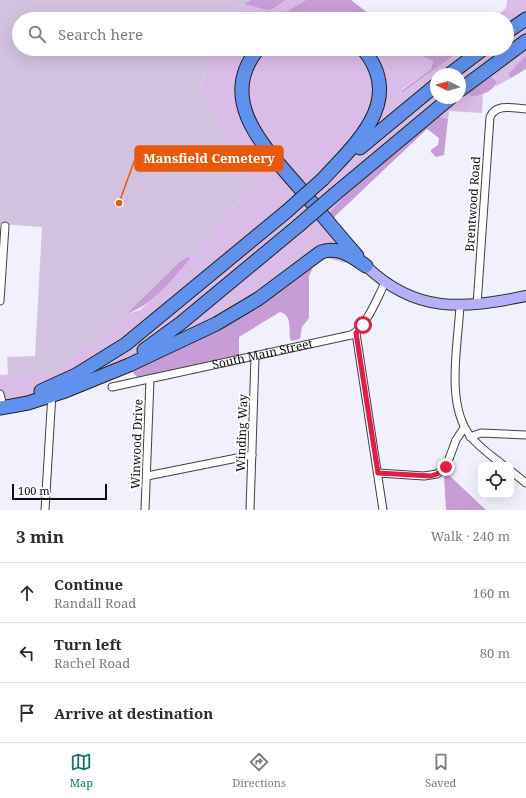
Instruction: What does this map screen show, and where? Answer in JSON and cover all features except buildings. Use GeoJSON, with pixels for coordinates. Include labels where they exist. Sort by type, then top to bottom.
{"type":"FeatureCollection","features":[{"type":"Feature","properties":{"kind":"highway"},"geometry":{"type":"LineString","coordinates":[[514,27],[526,19]]}},
{"type":"Feature","properties":{"kind":"highway"},"geometry":{"type":"LineString","coordinates":[[514,50],[526,41]]}},
{"type":"Feature","properties":{"kind":"highway"},"geometry":{"type":"LineString","coordinates":[[253,56],[248,64],[242,87],[244,109],[253,130],[269,152],[366,266]]}},
{"type":"Feature","properties":{"kind":"highway"},"geometry":{"type":"LineString","coordinates":[[323,179],[362,137],[373,119],[378,106],[379,92],[375,70],[367,56]]}},
{"type":"Feature","properties":{"kind":"highway"},"geometry":{"type":"LineString","coordinates":[[458,68],[473,56]]}},
{"type":"Feature","properties":{"kind":"highway"},"geometry":{"type":"LineString","coordinates":[[466,86],[506,56]]}},
{"type":"Feature","properties":{"kind":"highway"},"geometry":{"type":"LineString","coordinates":[[1,408],[28,403],[52,391],[112,354],[162,316],[430,90]]}},
{"type":"Feature","properties":{"kind":"highway"},"geometry":{"type":"LineString","coordinates":[[105,374],[142,352],[170,332],[443,104]]}},
{"type":"Feature","properties":{"kind":"highway"},"geometry":{"type":"LineString","coordinates":[[52,391],[105,374],[233,315],[272,289],[320,252],[340,250],[366,266]]}},
{"type":"Feature","properties":{"kind":"street","name":"Brentwood Road"},"geometry":{"type":"LineString","coordinates":[[477,305],[489,123],[492,112],[499,108],[526,108]]}},
{"type":"Feature","properties":{"kind":"street"},"geometry":{"type":"LineString","coordinates":[[0,301],[5,226]]}},
{"type":"Feature","properties":{"kind":"street"},"geometry":{"type":"LineString","coordinates":[[366,266],[385,283],[399,291],[422,300],[460,306],[477,305],[526,296]]}},
{"type":"Feature","properties":{"kind":"street"},"geometry":{"type":"LineString","coordinates":[[383,510],[356,333],[363,325],[385,283]]}},
{"type":"Feature","properties":{"kind":"street"},"geometry":{"type":"LineString","coordinates":[[460,306],[455,396],[459,418],[470,437],[499,462]]}},
{"type":"Feature","properties":{"kind":"street","name":"South Main Street"},"geometry":{"type":"LineString","coordinates":[[112,387],[255,357],[356,333]]}},
{"type":"Feature","properties":{"kind":"street","name":"Winding Way"},"geometry":{"type":"LineString","coordinates":[[250,510],[255,357]]}},
{"type":"Feature","properties":{"kind":"street","name":"Winwood Drive"},"geometry":{"type":"LineString","coordinates":[[145,510],[150,379]]}},
{"type":"Feature","properties":{"kind":"street"},"geometry":{"type":"LineString","coordinates":[[45,510],[52,391]]}},
{"type":"Feature","properties":{"kind":"street"},"geometry":{"type":"LineString","coordinates":[[0,394],[1,408]]}},
{"type":"Feature","properties":{"kind":"street"},"geometry":{"type":"LineString","coordinates":[[378,473],[424,476],[437,474],[446,467],[456,440],[464,428]]}},
{"type":"Feature","properties":{"kind":"street"},"geometry":{"type":"LineString","coordinates":[[470,437],[481,433],[526,435]]}},
{"type":"Feature","properties":{"kind":"street"},"geometry":{"type":"LineString","coordinates":[[147,476],[252,454]]}},
{"type":"Feature","properties":{"kind":"street"},"geometry":{"type":"LineString","coordinates":[[514,473],[526,483]]}},
{"type":"Feature","properties":{"kind":"shaded area"},"geometry":{"type":"Polygon","coordinates":[[[0,0],[250,0],[231,12],[12,12],[12,56],[212,56],[199,91],[255,182],[191,258],[189,256],[179,262],[126,314],[58,370],[47,374],[8,375],[7,357],[35,356],[42,227],[0,224],[0,0]]]}},
{"type":"Feature","properties":{"kind":"shaded area"},"geometry":{"type":"Polygon","coordinates":[[[250,0],[286,0],[270,11],[244,4],[250,0]]]}},
{"type":"Feature","properties":{"kind":"shaded area"},"geometry":{"type":"Polygon","coordinates":[[[286,0],[306,0],[285,12],[231,12],[244,4],[270,11],[286,0]]]}},
{"type":"Feature","properties":{"kind":"shaded area"},"geometry":{"type":"Polygon","coordinates":[[[306,0],[351,0],[367,12],[285,12],[306,0]]]}},
{"type":"Feature","properties":{"kind":"shaded area"},"geometry":{"type":"Polygon","coordinates":[[[507,0],[526,0],[526,55],[509,73],[511,78],[495,87],[497,82],[478,97],[483,94],[482,113],[449,111],[448,119],[438,116],[346,194],[329,213],[349,260],[344,263],[327,258],[313,267],[312,270],[310,267],[250,310],[0,412],[0,375],[58,370],[126,314],[140,310],[155,297],[191,258],[255,182],[199,91],[212,56],[422,56],[433,61],[431,68],[401,90],[403,92],[430,73],[430,104],[466,104],[466,68],[436,68],[453,56],[514,56],[514,12],[502,12],[506,8],[507,0]]]}},
{"type":"Feature","properties":{"kind":"shaded area"},"geometry":{"type":"Polygon","coordinates":[[[526,55],[526,69],[511,78],[509,73],[526,55]]]}},
{"type":"Feature","properties":{"kind":"shaded area"},"geometry":{"type":"Polygon","coordinates":[[[422,56],[453,56],[436,68],[431,68],[433,61],[422,56]]]}},
{"type":"Feature","properties":{"kind":"shaded area"},"geometry":{"type":"Polygon","coordinates":[[[430,70],[430,73],[403,92],[401,91],[430,70]]]}},
{"type":"Feature","properties":{"kind":"shaded area"},"geometry":{"type":"Polygon","coordinates":[[[491,77],[497,82],[493,88],[482,94],[471,96],[469,93],[470,89],[491,77]]]}},
{"type":"Feature","properties":{"kind":"shaded area"},"geometry":{"type":"Polygon","coordinates":[[[438,116],[448,119],[444,155],[436,157],[431,152],[431,150],[438,145],[439,138],[427,129],[331,220],[329,213],[346,194],[438,116]]]}},
{"type":"Feature","properties":{"kind":"shaded area"},"geometry":{"type":"Polygon","coordinates":[[[189,256],[191,258],[154,298],[136,310],[126,314],[179,262],[189,256]]]}},
{"type":"Feature","properties":{"kind":"shaded area"},"geometry":{"type":"Polygon","coordinates":[[[310,267],[312,270],[309,276],[309,318],[302,327],[300,339],[292,341],[290,339],[288,319],[280,312],[239,337],[239,357],[144,377],[137,377],[129,368],[310,267]]]}},
{"type":"Feature","properties":{"kind":"shaded area"},"geometry":{"type":"Polygon","coordinates":[[[447,474],[486,510],[446,510],[444,475],[447,474]]]}},
{"type":"Feature","properties":{"kind":"place","name":"Mansfield Cemetery"},"geometry":{"type":"Point","coordinates":[119,203]}},
{"type":"Feature","properties":{"kind":"route"},"geometry":{"type":"LineString","coordinates":[[363,325],[356,333],[378,473],[431,476],[437,474],[446,467]]}}]}
